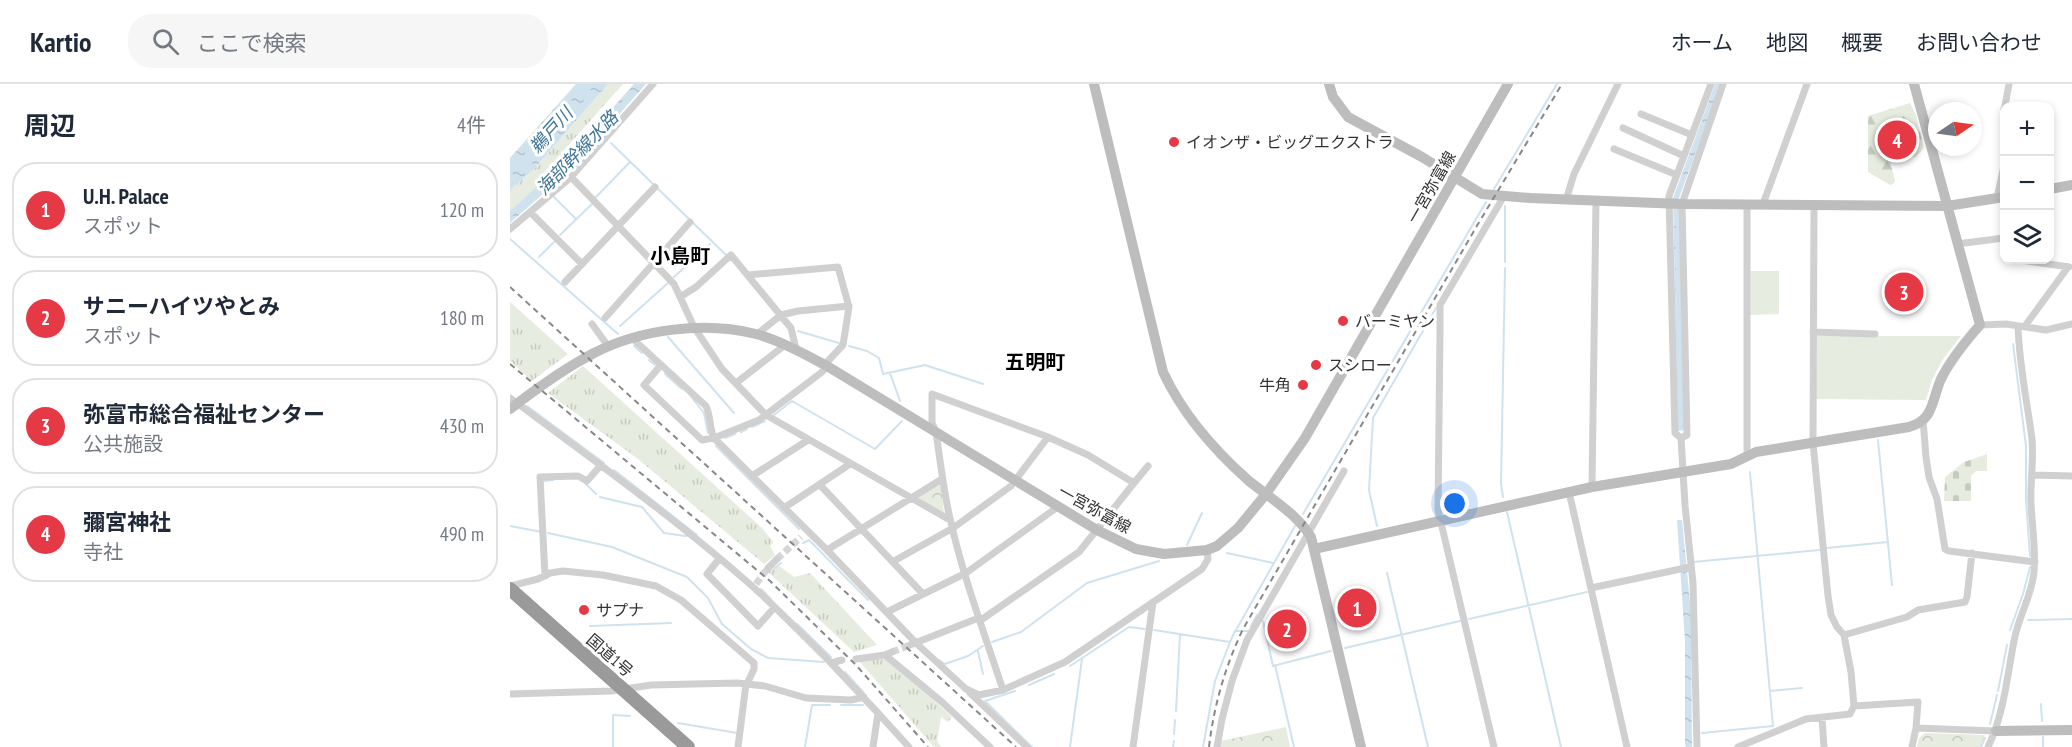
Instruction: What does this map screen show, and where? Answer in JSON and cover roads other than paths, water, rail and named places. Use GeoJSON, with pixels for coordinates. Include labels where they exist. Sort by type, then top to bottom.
{"type":"FeatureCollection","features":[{"type":"Feature","properties":{"kind":"highway","name":"国道1号"},"geometry":{"type":"LineString","coordinates":[[510,588],[688,747]]}},
{"type":"Feature","properties":{"kind":"street"},"geometry":{"type":"LineString","coordinates":[[510,229],[571,177],[653,84]]}},
{"type":"Feature","properties":{"kind":"street"},"geometry":{"type":"LineString","coordinates":[[1094,84],[1163,372],[1188,417],[1215,449],[1308,532],[1361,747]]}},
{"type":"Feature","properties":{"kind":"street"},"geometry":{"type":"LineString","coordinates":[[1329,84],[1333,97],[1348,117],[1422,157],[1482,194],[1676,204],[1814,206],[1947,206],[2000,197]]}},
{"type":"Feature","properties":{"kind":"street","name":"一宮弥富線"},"geometry":{"type":"LineString","coordinates":[[512,404],[577,362],[608,346],[694,327],[756,334],[796,349],[827,366],[1097,530],[1136,549],[1164,554],[1207,550],[1217,546],[1238,528],[1266,494],[1305,438],[1508,84]]}},
{"type":"Feature","properties":{"kind":"street"},"geometry":{"type":"LineString","coordinates":[[1566,200],[1574,174],[1618,84]]}},
{"type":"Feature","properties":{"kind":"street"},"geometry":{"type":"LineString","coordinates":[[1681,438],[1687,435],[1676,204],[1669,196],[1711,84]]}},
{"type":"Feature","properties":{"kind":"street"},"geometry":{"type":"LineString","coordinates":[[1697,747],[1693,584],[1686,568],[1681,438],[1675,433],[1676,204],[1723,84]]}},
{"type":"Feature","properties":{"kind":"street"},"geometry":{"type":"LineString","coordinates":[[1763,204],[1807,84]]}},
{"type":"Feature","properties":{"kind":"street"},"geometry":{"type":"LineString","coordinates":[[1914,84],[1980,325]]}},
{"type":"Feature","properties":{"kind":"street"},"geometry":{"type":"LineString","coordinates":[[2006,102],[2009,84]]}},
{"type":"Feature","properties":{"kind":"street"},"geometry":{"type":"LineString","coordinates":[[1641,114],[1692,135]]}},
{"type":"Feature","properties":{"kind":"street"},"geometry":{"type":"LineString","coordinates":[[1623,128],[1684,156]]}},
{"type":"Feature","properties":{"kind":"street"},"geometry":{"type":"LineString","coordinates":[[1614,149],[1677,175]]}},
{"type":"Feature","properties":{"kind":"street"},"geometry":{"type":"LineString","coordinates":[[571,177],[674,284],[694,327],[722,369],[766,415],[950,519]]}},
{"type":"Feature","properties":{"kind":"street"},"geometry":{"type":"LineString","coordinates":[[2054,188],[2072,185]]}},
{"type":"Feature","properties":{"kind":"street"},"geometry":{"type":"LineString","coordinates":[[565,282],[655,187]]}},
{"type":"Feature","properties":{"kind":"street"},"geometry":{"type":"LineString","coordinates":[[1494,747],[1438,510],[1440,305],[1504,196]]}},
{"type":"Feature","properties":{"kind":"street"},"geometry":{"type":"LineString","coordinates":[[1592,487],[1596,201]]}},
{"type":"Feature","properties":{"kind":"street"},"geometry":{"type":"LineString","coordinates":[[1747,204],[1747,455]]}},
{"type":"Feature","properties":{"kind":"street"},"geometry":{"type":"LineString","coordinates":[[1738,747],[1806,719],[1850,714],[1854,706],[1845,635],[1831,615],[1827,596],[1813,443],[1814,206]]}},
{"type":"Feature","properties":{"kind":"street"},"geometry":{"type":"LineString","coordinates":[[530,212],[582,264]]}},
{"type":"Feature","properties":{"kind":"street"},"geometry":{"type":"LineString","coordinates":[[605,318],[690,222]]}},
{"type":"Feature","properties":{"kind":"street"},"geometry":{"type":"LineString","coordinates":[[1957,244],[2000,239]]}},
{"type":"Feature","properties":{"kind":"street"},"geometry":{"type":"LineString","coordinates":[[680,297],[696,287],[732,255],[791,328],[796,349]]}},
{"type":"Feature","properties":{"kind":"street"},"geometry":{"type":"LineString","coordinates":[[2049,264],[2070,267]]}},
{"type":"Feature","properties":{"kind":"street"},"geometry":{"type":"LineString","coordinates":[[661,365],[644,385],[702,440],[714,438],[766,415],[822,372],[828,361],[843,345],[849,306],[838,267],[748,275]]}},
{"type":"Feature","properties":{"kind":"street"},"geometry":{"type":"LineString","coordinates":[[1988,747],[1996,731],[2017,626],[2030,594],[2035,561],[2031,502],[2032,441],[2024,390],[2022,326],[2070,267]]}},
{"type":"Feature","properties":{"kind":"street"},"geometry":{"type":"LineString","coordinates":[[756,334],[781,315],[849,306]]}},
{"type":"Feature","properties":{"kind":"street"},"geometry":{"type":"LineString","coordinates":[[592,324],[608,346]]}},
{"type":"Feature","properties":{"kind":"street"},"geometry":{"type":"LineString","coordinates":[[1314,549],[1592,487],[1683,470],[1731,464],[1747,455],[1909,427],[1923,420],[1928,414],[1941,380],[1956,355],[1980,325],[2007,324],[2046,330],[2072,324]]}},
{"type":"Feature","properties":{"kind":"street"},"geometry":{"type":"LineString","coordinates":[[1813,332],[1875,334]]}},
{"type":"Feature","properties":{"kind":"street"},"geometry":{"type":"LineString","coordinates":[[633,339],[706,406],[711,416],[711,432],[714,438],[784,508],[804,535],[827,550],[887,612],[913,644],[966,689],[1027,747]]}},
{"type":"Feature","properties":{"kind":"street"},"geometry":{"type":"LineString","coordinates":[[736,383],[785,345]]}},
{"type":"Feature","properties":{"kind":"street"},"geometry":{"type":"LineString","coordinates":[[1003,690],[950,519],[936,432],[932,423],[932,394],[1088,454],[1134,483]]}},
{"type":"Feature","properties":{"kind":"street"},"geometry":{"type":"LineString","coordinates":[[512,404],[601,465],[755,585],[774,608],[831,663],[909,747]]}},
{"type":"Feature","properties":{"kind":"street"},"geometry":{"type":"LineString","coordinates":[[1923,420],[1929,477],[1937,499],[1945,549],[2035,561]]}},
{"type":"Feature","properties":{"kind":"street"},"geometry":{"type":"LineString","coordinates":[[894,561],[953,528],[1011,486],[1048,437]]}},
{"type":"Feature","properties":{"kind":"street"},"geometry":{"type":"LineString","coordinates":[[752,476],[808,440]]}},
{"type":"Feature","properties":{"kind":"street"},"geometry":{"type":"LineString","coordinates":[[784,508],[850,464]]}},
{"type":"Feature","properties":{"kind":"street"},"geometry":{"type":"LineString","coordinates":[[545,576],[540,477],[578,476],[587,481],[601,465]]}},
{"type":"Feature","properties":{"kind":"street"},"geometry":{"type":"LineString","coordinates":[[913,644],[976,619],[981,620],[1079,552],[1148,466]]}},
{"type":"Feature","properties":{"kind":"street"},"geometry":{"type":"LineString","coordinates":[[1217,747],[1232,681],[1247,640],[1344,471]]}},
{"type":"Feature","properties":{"kind":"street"},"geometry":{"type":"LineString","coordinates":[[2032,474],[2072,476]]}},
{"type":"Feature","properties":{"kind":"street"},"geometry":{"type":"LineString","coordinates":[[827,550],[942,479]]}},
{"type":"Feature","properties":{"kind":"street"},"geometry":{"type":"LineString","coordinates":[[820,485],[923,594]]}},
{"type":"Feature","properties":{"kind":"street"},"geometry":{"type":"LineString","coordinates":[[1569,492],[1627,747]]}},
{"type":"Feature","properties":{"kind":"street"},"geometry":{"type":"LineString","coordinates":[[887,612],[966,573],[1059,506]]}},
{"type":"Feature","properties":{"kind":"street"},"geometry":{"type":"LineString","coordinates":[[966,689],[979,695],[1003,690],[1065,662],[1202,569],[1208,559],[1207,550]]}},
{"type":"Feature","properties":{"kind":"street"},"geometry":{"type":"LineString","coordinates":[[1845,635],[1907,618],[1918,610],[1965,602],[1972,553]]}},
{"type":"Feature","properties":{"kind":"street"},"geometry":{"type":"LineString","coordinates":[[719,559],[707,574],[758,626],[774,608]]}},
{"type":"Feature","properties":{"kind":"street"},"geometry":{"type":"LineString","coordinates":[[768,568],[777,559]]}},
{"type":"Feature","properties":{"kind":"street"},"geometry":{"type":"LineString","coordinates":[[1591,588],[1686,568]]}},
{"type":"Feature","properties":{"kind":"street"},"geometry":{"type":"LineString","coordinates":[[510,588],[563,571],[603,575],[656,586],[678,597],[754,663],[754,669],[746,684],[738,747]]}},
{"type":"Feature","properties":{"kind":"street"},"geometry":{"type":"LineString","coordinates":[[1133,747],[1153,602]]}},
{"type":"Feature","properties":{"kind":"street"},"geometry":{"type":"LineString","coordinates":[[856,659],[889,653],[990,747]]}},
{"type":"Feature","properties":{"kind":"street"},"geometry":{"type":"LineString","coordinates":[[831,663],[842,660]]}},
{"type":"Feature","properties":{"kind":"street"},"geometry":{"type":"LineString","coordinates":[[510,694],[611,691],[651,685],[746,684],[765,686],[806,698],[851,700],[864,697]]}},
{"type":"Feature","properties":{"kind":"street"},"geometry":{"type":"LineString","coordinates":[[1854,706],[1918,702],[1912,747]]}},
{"type":"Feature","properties":{"kind":"street"},"geometry":{"type":"LineString","coordinates":[[873,747],[878,713]]}},
{"type":"Feature","properties":{"kind":"street"},"geometry":{"type":"LineString","coordinates":[[1822,718],[1824,747]]}},
{"type":"Feature","properties":{"kind":"street"},"geometry":{"type":"LineString","coordinates":[[1916,728],[1996,731],[2072,730]]}},
{"type":"Feature","properties":{"kind":"water","name":"鵜戸川"},"geometry":{"type":"Polygon","coordinates":[[[576,84],[608,84],[534,169],[510,190],[510,158],[576,84]]]}},
{"type":"Feature","properties":{"kind":"water","name":"海部幹線水路"},"geometry":{"type":"Polygon","coordinates":[[[634,84],[646,84],[568,172],[510,223],[510,211],[565,161],[634,84]]]}},
{"type":"Feature","properties":{"kind":"water"},"geometry":{"type":"Polygon","coordinates":[[[1715,84],[1721,84],[1679,198],[1684,430],[1678,431],[1673,198],[1715,84]]]}},
{"type":"Feature","properties":{"kind":"water"},"geometry":{"type":"Polygon","coordinates":[[[1677,520],[1682,520],[1691,612],[1692,747],[1686,747],[1685,744],[1685,642],[1677,520]]]}},
{"type":"Feature","properties":{"kind":"waterway"},"geometry":{"type":"LineString","coordinates":[[1494,189],[1557,84]]}},
{"type":"Feature","properties":{"kind":"waterway","name":"海部幹線水路"},"geometry":{"type":"LineString","coordinates":[[611,143],[726,255]]}},
{"type":"Feature","properties":{"kind":"waterway"},"geometry":{"type":"LineString","coordinates":[[596,197],[630,162]]}},
{"type":"Feature","properties":{"kind":"waterway","name":"海部幹線水路"},"geometry":{"type":"LineString","coordinates":[[554,197],[576,219]]}},
{"type":"Feature","properties":{"kind":"waterway"},"geometry":{"type":"LineString","coordinates":[[1303,514],[1486,202]]}},
{"type":"Feature","properties":{"kind":"waterway"},"geometry":{"type":"LineString","coordinates":[[560,235],[592,204]]}},
{"type":"Feature","properties":{"kind":"waterway"},"geometry":{"type":"LineString","coordinates":[[1505,206],[1505,262]]}},
{"type":"Feature","properties":{"kind":"waterway"},"geometry":{"type":"LineString","coordinates":[[510,239],[618,334]]}},
{"type":"Feature","properties":{"kind":"waterway"},"geometry":{"type":"LineString","coordinates":[[539,257],[554,242]]}},
{"type":"Feature","properties":{"kind":"waterway"},"geometry":{"type":"LineString","coordinates":[[674,277],[710,244]]}},
{"type":"Feature","properties":{"kind":"waterway"},"geometry":{"type":"LineString","coordinates":[[1503,497],[1501,484],[1505,268]]}},
{"type":"Feature","properties":{"kind":"waterway"},"geometry":{"type":"LineString","coordinates":[[620,326],[668,283]]}},
{"type":"Feature","properties":{"kind":"waterway"},"geometry":{"type":"LineString","coordinates":[[1377,526],[1369,490],[1373,418],[1436,308]]}},
{"type":"Feature","properties":{"kind":"waterway"},"geometry":{"type":"LineString","coordinates":[[798,331],[839,343]]}},
{"type":"Feature","properties":{"kind":"waterway"},"geometry":{"type":"LineString","coordinates":[[668,337],[734,413]]}},
{"type":"Feature","properties":{"kind":"waterway"},"geometry":{"type":"LineString","coordinates":[[2013,344],[2026,446],[2026,500],[2030,556]]}},
{"type":"Feature","properties":{"kind":"waterway"},"geometry":{"type":"LineString","coordinates":[[634,346],[642,353]]}},
{"type":"Feature","properties":{"kind":"waterway"},"geometry":{"type":"LineString","coordinates":[[849,346],[867,351],[879,358],[883,374],[925,365],[983,384]]}},
{"type":"Feature","properties":{"kind":"waterway"},"geometry":{"type":"LineString","coordinates":[[649,360],[655,365]]}},
{"type":"Feature","properties":{"kind":"waterway"},"geometry":{"type":"LineString","coordinates":[[890,373],[900,401]]}},
{"type":"Feature","properties":{"kind":"waterway"},"geometry":{"type":"LineString","coordinates":[[665,374],[682,389]]}},
{"type":"Feature","properties":{"kind":"waterway"},"geometry":{"type":"LineString","coordinates":[[689,394],[704,413],[708,433]]}},
{"type":"Feature","properties":{"kind":"waterway"},"geometry":{"type":"LineString","coordinates":[[774,415],[792,401],[875,449],[902,421]]}},
{"type":"Feature","properties":{"kind":"waterway"},"geometry":{"type":"LineString","coordinates":[[527,406],[604,463]]}},
{"type":"Feature","properties":{"kind":"waterway"},"geometry":{"type":"LineString","coordinates":[[752,427],[765,421]]}},
{"type":"Feature","properties":{"kind":"waterway"},"geometry":{"type":"LineString","coordinates":[[741,432],[747,429]]}},
{"type":"Feature","properties":{"kind":"waterway"},"geometry":{"type":"LineString","coordinates":[[725,438],[735,434]]}},
{"type":"Feature","properties":{"kind":"waterway"},"geometry":{"type":"LineString","coordinates":[[1878,440],[1892,585]]}},
{"type":"Feature","properties":{"kind":"waterway"},"geometry":{"type":"LineString","coordinates":[[716,446],[799,529]]}},
{"type":"Feature","properties":{"kind":"waterway"},"geometry":{"type":"LineString","coordinates":[[614,470],[697,535]]}},
{"type":"Feature","properties":{"kind":"waterway"},"geometry":{"type":"LineString","coordinates":[[1702,733],[1773,726],[1750,472]]}},
{"type":"Feature","properties":{"kind":"waterway"},"geometry":{"type":"LineString","coordinates":[[544,481],[553,480]]}},
{"type":"Feature","properties":{"kind":"waterway"},"geometry":{"type":"LineString","coordinates":[[585,483],[596,494]]}},
{"type":"Feature","properties":{"kind":"waterway"},"geometry":{"type":"LineString","coordinates":[[600,497],[642,507],[664,533],[686,536]]}},
{"type":"Feature","properties":{"kind":"waterway"},"geometry":{"type":"LineString","coordinates":[[1507,512],[1561,747]]}},
{"type":"Feature","properties":{"kind":"waterway"},"geometry":{"type":"LineString","coordinates":[[1187,545],[1202,513]]}},
{"type":"Feature","properties":{"kind":"waterway"},"geometry":{"type":"LineString","coordinates":[[510,526],[542,532]]}},
{"type":"Feature","properties":{"kind":"waterway"},"geometry":{"type":"LineString","coordinates":[[1236,630],[1295,526]]}},
{"type":"Feature","properties":{"kind":"waterway"},"geometry":{"type":"LineString","coordinates":[[548,533],[612,547],[687,577],[708,598],[722,624],[751,649],[768,658],[824,662]]}},
{"type":"Feature","properties":{"kind":"waterway"},"geometry":{"type":"LineString","coordinates":[[803,543],[809,540],[868,600]]}},
{"type":"Feature","properties":{"kind":"waterway"},"geometry":{"type":"LineString","coordinates":[[1827,548],[1888,542]]}},
{"type":"Feature","properties":{"kind":"waterway"},"geometry":{"type":"LineString","coordinates":[[1693,562],[1819,550]]}},
{"type":"Feature","properties":{"kind":"waterway"},"geometry":{"type":"LineString","coordinates":[[1227,553],[1273,563]]}},
{"type":"Feature","properties":{"kind":"waterway"},"geometry":{"type":"LineString","coordinates":[[992,642],[1021,632],[1087,583],[1159,561]]}},
{"type":"Feature","properties":{"kind":"waterway"},"geometry":{"type":"LineString","coordinates":[[775,568],[781,563]]}},
{"type":"Feature","properties":{"kind":"waterway"},"geometry":{"type":"LineString","coordinates":[[2010,630],[2030,567]]}},
{"type":"Feature","properties":{"kind":"waterway"},"geometry":{"type":"LineString","coordinates":[[1387,573],[1428,747]]}},
{"type":"Feature","properties":{"kind":"waterway"},"geometry":{"type":"LineString","coordinates":[[761,589],[771,599]]}},
{"type":"Feature","properties":{"kind":"waterway"},"geometry":{"type":"LineString","coordinates":[[1469,619],[1587,592]]}},
{"type":"Feature","properties":{"kind":"waterway"},"geometry":{"type":"LineString","coordinates":[[1251,626],[1257,615]]}},
{"type":"Feature","properties":{"kind":"waterway"},"geometry":{"type":"LineString","coordinates":[[2028,620],[2072,619]]}},
{"type":"Feature","properties":{"kind":"waterway"},"geometry":{"type":"LineString","coordinates":[[1263,621],[1273,666],[1331,651]]}},
{"type":"Feature","properties":{"kind":"waterway"},"geometry":{"type":"LineString","coordinates":[[1345,648],[1460,621]]}},
{"type":"Feature","properties":{"kind":"waterway"},"geometry":{"type":"LineString","coordinates":[[590,626],[671,623]]}},
{"type":"Feature","properties":{"kind":"waterway"},"geometry":{"type":"LineString","coordinates":[[797,624],[831,657]]}},
{"type":"Feature","properties":{"kind":"waterway"},"geometry":{"type":"LineString","coordinates":[[1070,666],[1129,627],[1145,629]]}},
{"type":"Feature","properties":{"kind":"waterway"},"geometry":{"type":"LineString","coordinates":[[1154,630],[1230,642],[1235,631],[1248,631]]}},
{"type":"Feature","properties":{"kind":"waterway"},"geometry":{"type":"LineString","coordinates":[[1176,711],[1180,634]]}},
{"type":"Feature","properties":{"kind":"waterway"},"geometry":{"type":"LineString","coordinates":[[1203,747],[1215,681],[1230,642]]}},
{"type":"Feature","properties":{"kind":"waterway"},"geometry":{"type":"LineString","coordinates":[[1998,691],[2007,645]]}},
{"type":"Feature","properties":{"kind":"waterway"},"geometry":{"type":"LineString","coordinates":[[939,660],[945,664],[968,656],[983,646]]}},
{"type":"Feature","properties":{"kind":"waterway"},"geometry":{"type":"LineString","coordinates":[[978,651],[983,674]]}},
{"type":"Feature","properties":{"kind":"waterway"},"geometry":{"type":"LineString","coordinates":[[1070,747],[1082,659]]}},
{"type":"Feature","properties":{"kind":"waterway"},"geometry":{"type":"LineString","coordinates":[[1275,665],[1294,747]]}},
{"type":"Feature","properties":{"kind":"waterway"},"geometry":{"type":"LineString","coordinates":[[845,672],[864,693]]}},
{"type":"Feature","properties":{"kind":"waterway"},"geometry":{"type":"LineString","coordinates":[[1029,685],[1054,674]]}},
{"type":"Feature","properties":{"kind":"waterway"},"geometry":{"type":"LineString","coordinates":[[1770,691],[1802,688]]}},
{"type":"Feature","properties":{"kind":"waterway"},"geometry":{"type":"LineString","coordinates":[[1015,691],[985,701],[1032,747]]}},
{"type":"Feature","properties":{"kind":"waterway"},"geometry":{"type":"LineString","coordinates":[[1990,724],[1997,695]]}},
{"type":"Feature","properties":{"kind":"waterway"},"geometry":{"type":"LineString","coordinates":[[2041,704],[2042,721]]}},
{"type":"Feature","properties":{"kind":"waterway"},"geometry":{"type":"LineString","coordinates":[[805,747],[812,705],[830,705]]}},
{"type":"Feature","properties":{"kind":"waterway"},"geometry":{"type":"LineString","coordinates":[[841,705],[863,705]]}},
{"type":"Feature","properties":{"kind":"waterway"},"geometry":{"type":"LineString","coordinates":[[613,747],[613,715],[630,716]]}},
{"type":"Feature","properties":{"kind":"waterway"},"geometry":{"type":"LineString","coordinates":[[1174,734],[1175,720]]}},
{"type":"Feature","properties":{"kind":"waterway"},"geometry":{"type":"LineString","coordinates":[[678,723],[737,733]]}},
{"type":"Feature","properties":{"kind":"waterway"},"geometry":{"type":"LineString","coordinates":[[2043,737],[2043,747]]}},
{"type":"Feature","properties":{"kind":"waterway"},"geometry":{"type":"LineString","coordinates":[[1981,747],[1985,738]]}},
{"type":"Feature","properties":{"kind":"waterway"},"geometry":{"type":"LineString","coordinates":[[1173,747],[1174,741]]}},
{"type":"Feature","properties":{"kind":"tunnel"},"geometry":{"type":"LineString","coordinates":[[777,559],[801,537]]}},
{"type":"Feature","properties":{"kind":"tunnel"},"geometry":{"type":"LineString","coordinates":[[756,584],[768,568]]}},
{"type":"Feature","properties":{"kind":"tunnel"},"geometry":{"type":"LineString","coordinates":[[892,652],[910,645]]}},
{"type":"Feature","properties":{"kind":"railway"},"geometry":{"type":"LineString","coordinates":[[1209,747],[1221,686],[1243,629],[1562,84]]}},
{"type":"Feature","properties":{"kind":"railway"},"geometry":{"type":"LineString","coordinates":[[510,287],[1016,747]]}},
{"type":"Feature","properties":{"kind":"railway"},"geometry":{"type":"LineString","coordinates":[[510,364],[770,581],[856,665],[928,747]]}},
{"type":"Feature","properties":{"kind":"place","name":"彌宮神社"},"geometry":{"type":"Point","coordinates":[1897,140]}},
{"type":"Feature","properties":{"kind":"place","name":"イオンザ・ビッグエクストラ"},"geometry":{"type":"Point","coordinates":[1174,142]}},
{"type":"Feature","properties":{"kind":"place","name":"弥富市総合福祉センター"},"geometry":{"type":"Point","coordinates":[1904,292]}},
{"type":"Feature","properties":{"kind":"place","name":"バーミヤン"},"geometry":{"type":"Point","coordinates":[1343,321]}},
{"type":"Feature","properties":{"kind":"place","name":"スシロー"},"geometry":{"type":"Point","coordinates":[1316,365]}},
{"type":"Feature","properties":{"kind":"place","name":"牛角"},"geometry":{"type":"Point","coordinates":[1303,385]}},
{"type":"Feature","properties":{"kind":"place","name":"U.H. Palace"},"geometry":{"type":"Point","coordinates":[1357,608]}},
{"type":"Feature","properties":{"kind":"place","name":"サプナ"},"geometry":{"type":"Point","coordinates":[584,610]}},
{"type":"Feature","properties":{"kind":"place","name":"サニーハイツやとみ"},"geometry":{"type":"Point","coordinates":[1287,629]}},
{"type":"Feature","properties":{"kind":"district","name":"小島町"},"geometry":{"type":"Point","coordinates":[680,256]}},
{"type":"Feature","properties":{"kind":"district","name":"五明町"},"geometry":{"type":"Point","coordinates":[1035,362]}}]}
